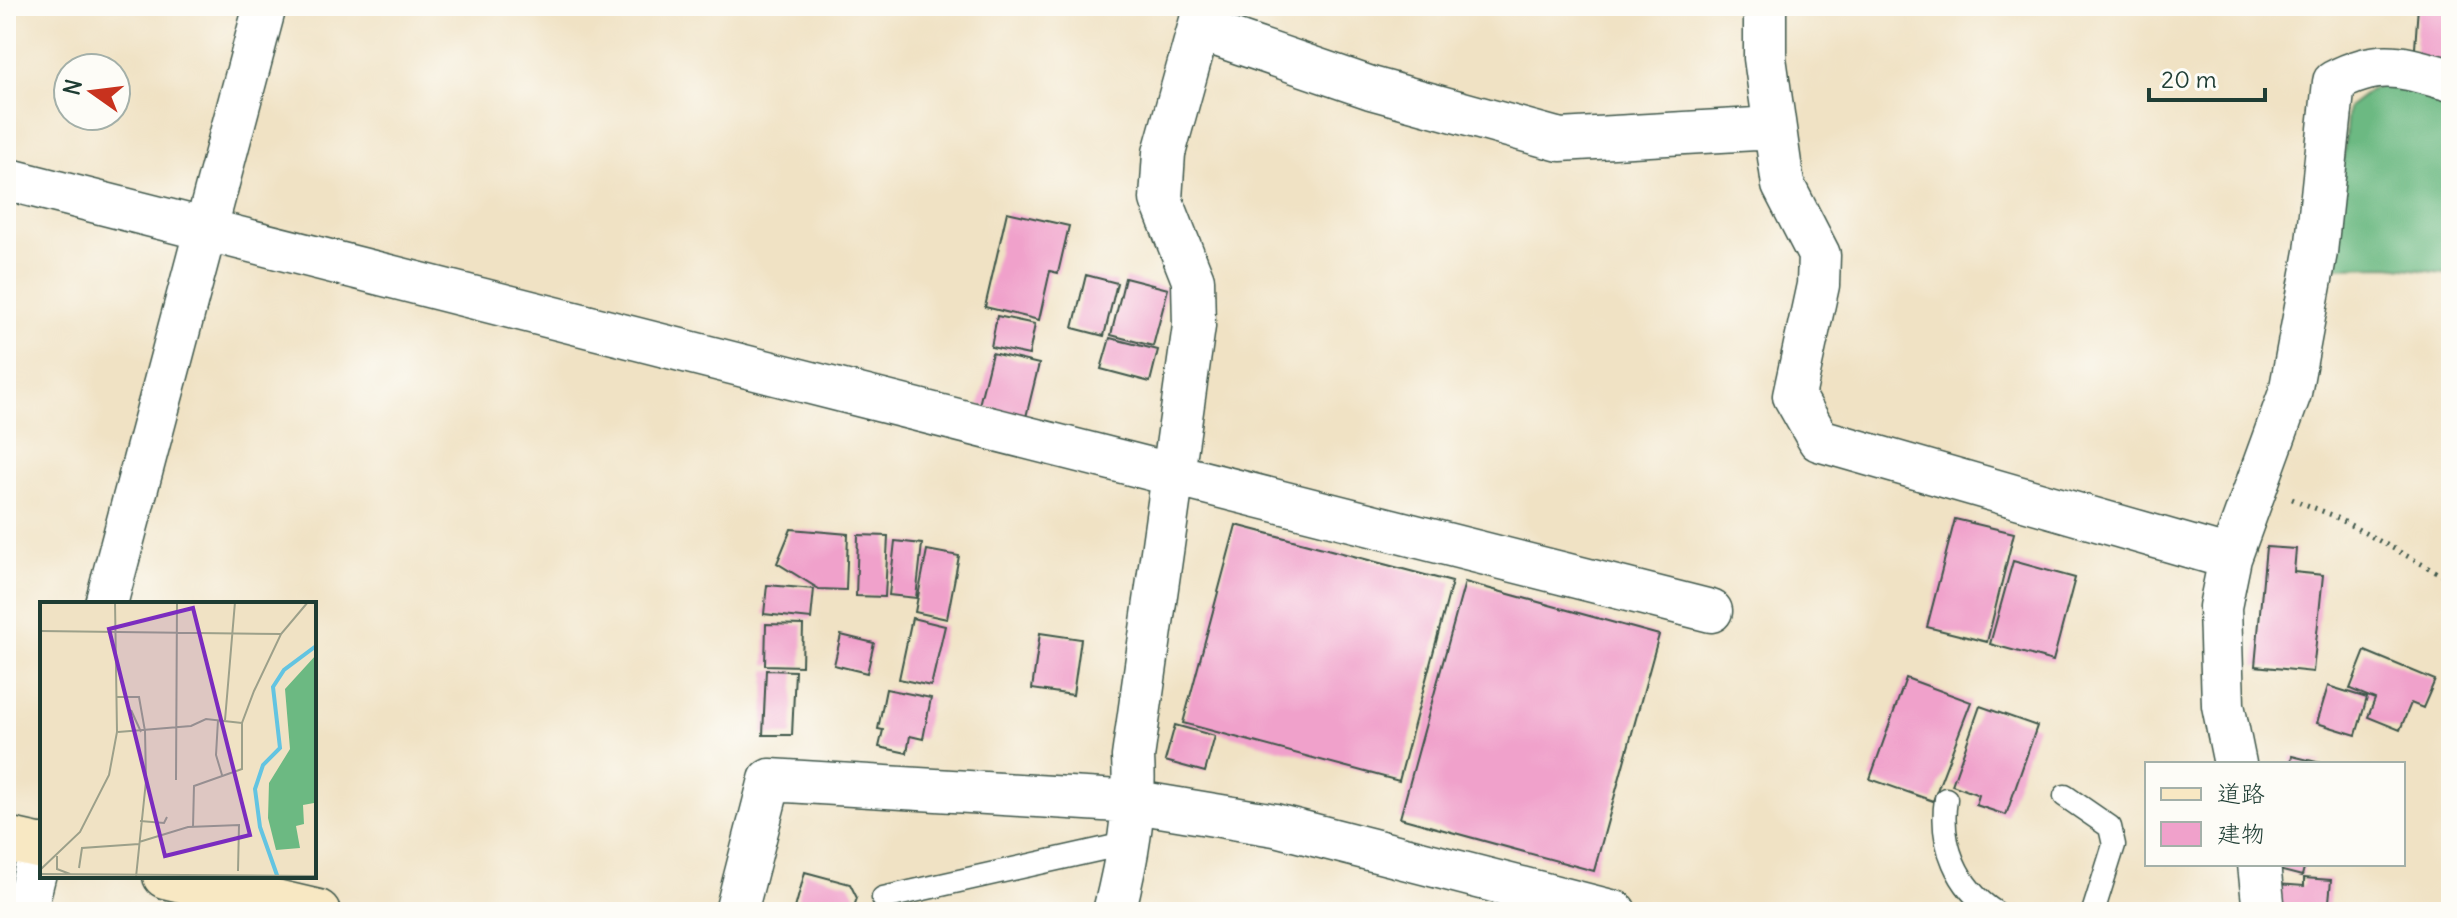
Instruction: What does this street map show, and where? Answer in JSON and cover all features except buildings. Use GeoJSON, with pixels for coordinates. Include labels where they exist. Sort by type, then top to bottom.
{"type":"FeatureCollection","features":[{"type":"Feature","properties":{"kind":"main road"},"geometry":{"type":"LineString","coordinates":[[6,839],[40,846]]}},
{"type":"Feature","properties":{"kind":"main road"},"geometry":{"type":"LineString","coordinates":[[174,878],[318,912]]}},
{"type":"Feature","properties":{"kind":"street"},"geometry":{"type":"LineString","coordinates":[[107,602],[265,6]]}},
{"type":"Feature","properties":{"kind":"street"},"geometry":{"type":"LineString","coordinates":[[1765,6],[1765,58],[1783,185],[1819,255],[1818,285],[1794,396],[1819,440],[2230,558]]}},
{"type":"Feature","properties":{"kind":"street"},"geometry":{"type":"LineString","coordinates":[[1114,912],[1136,802],[1133,757],[1194,326],[1193,280],[1161,199],[1164,153],[1202,17],[1371,88],[1560,140],[1774,128]]}},
{"type":"Feature","properties":{"kind":"street"},"geometry":{"type":"LineString","coordinates":[[2235,762],[2223,705],[2220,607],[2230,558],[2290,393],[2316,252],[2334,82],[2353,72],[2389,64],[2451,80]]}},
{"type":"Feature","properties":{"kind":"street"},"geometry":{"type":"LineString","coordinates":[[6,179],[1711,611]]}},
{"type":"Feature","properties":{"kind":"street"},"geometry":{"type":"LineString","coordinates":[[736,912],[770,780],[1136,802],[1275,825],[1615,912]]}},
{"type":"Feature","properties":{"kind":"street"},"geometry":{"type":"LineString","coordinates":[[25,912],[40,854]]}},
{"type":"Feature","properties":{"kind":"street"},"geometry":{"type":"LineString","coordinates":[[2259,866],[2264,912]]}},
{"type":"Feature","properties":{"kind":"lane"},"geometry":{"type":"LineString","coordinates":[[2065,796],[2097,815],[2110,827],[2114,845],[2093,912]]}},
{"type":"Feature","properties":{"kind":"lane"},"geometry":{"type":"LineString","coordinates":[[1946,799],[1943,817],[1951,860],[1976,900],[1995,912]]}},
{"type":"Feature","properties":{"kind":"lane"},"geometry":{"type":"LineString","coordinates":[[883,898],[1129,843]]}},
{"type":"Feature","properties":{"kind":"path"},"geometry":{"type":"LineString","coordinates":[[2255,489],[2332,515],[2451,580]]}},
{"type":"Feature","properties":{"kind":"green space"},"geometry":{"type":"Polygon","coordinates":[[[2405,79],[2451,92],[2451,274],[2389,266],[2334,267],[2348,107],[2373,88],[2405,79]]]}}]}
